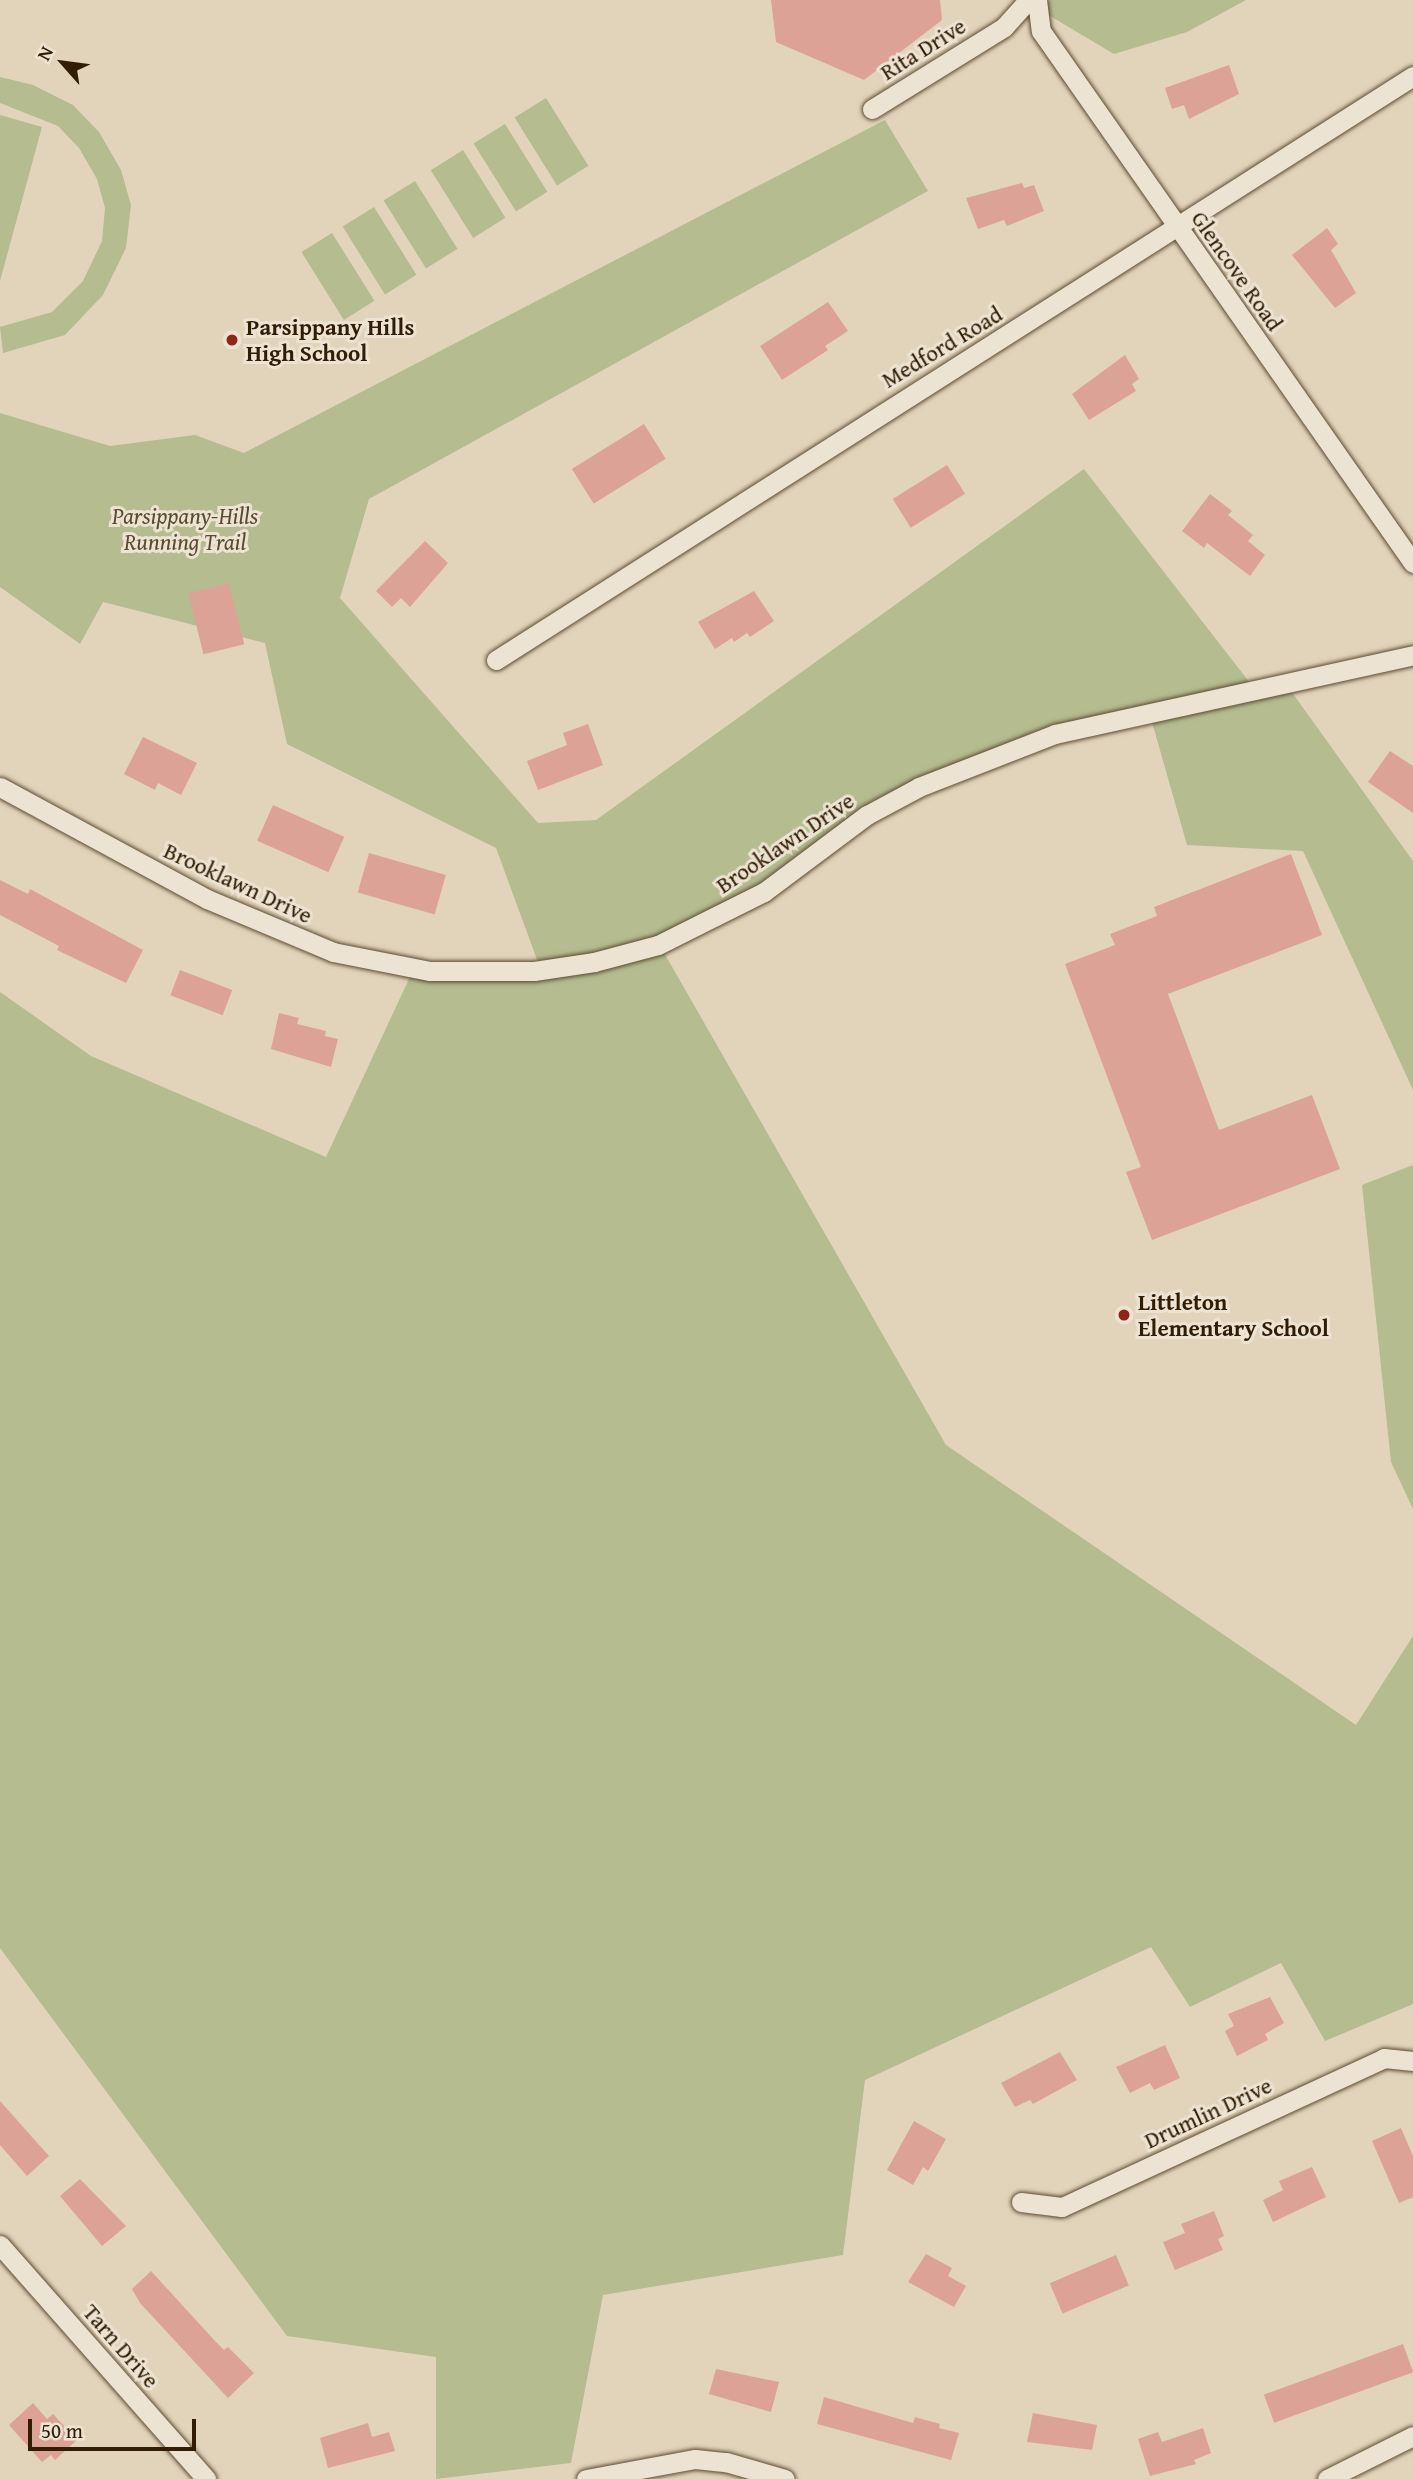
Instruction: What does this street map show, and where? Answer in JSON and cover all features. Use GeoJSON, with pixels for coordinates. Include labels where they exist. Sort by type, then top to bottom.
{"type":"FeatureCollection","features":[{"type":"Feature","properties":{"kind":"street","name":"Rita Drive"},"geometry":{"type":"LineString","coordinates":[[872,109],[1004,27],[1028,0]]}},
{"type":"Feature","properties":{"kind":"street","name":"Glencove Road"},"geometry":{"type":"LineString","coordinates":[[1037,0],[1041,31],[1413,563]]}},
{"type":"Feature","properties":{"kind":"street","name":"Medford Road"},"geometry":{"type":"LineString","coordinates":[[496,660],[1413,76]]}},
{"type":"Feature","properties":{"kind":"street","name":"Brooklawn Drive"},"geometry":{"type":"LineString","coordinates":[[0,788],[207,899],[333,953],[430,971],[534,971],[658,945],[715,919],[764,892],[877,809],[940,777],[1043,738],[1194,701],[1413,655]]}},
{"type":"Feature","properties":{"kind":"street","name":"Drumlin Drive"},"geometry":{"type":"LineString","coordinates":[[1021,2203],[1062,2207],[1384,2058],[1413,2061]]}},
{"type":"Feature","properties":{"kind":"street","name":"Tarn Drive"},"geometry":{"type":"LineString","coordinates":[[0,2245],[206,2479]]}},
{"type":"Feature","properties":{"kind":"street"},"geometry":{"type":"LineString","coordinates":[[1327,2479],[1413,2436]]}},
{"type":"Feature","properties":{"kind":"street"},"geometry":{"type":"LineString","coordinates":[[586,2479],[695,2459],[726,2462],[785,2479]]}},
{"type":"Feature","properties":{"kind":"green space"},"geometry":{"type":"Polygon","coordinates":[[[1050,0],[1246,0],[1187,32],[1114,54],[1040,10],[1050,0]]]}},
{"type":"Feature","properties":{"kind":"green space"},"geometry":{"type":"Polygon","coordinates":[[[0,77],[33,85],[73,105],[99,132],[121,170],[131,205],[126,248],[103,295],[65,335],[3,353],[0,327],[52,312],[83,281],[102,241],[105,208],[97,179],[79,148],[58,126],[0,103],[0,77]]]}},
{"type":"Feature","properties":{"kind":"green space"},"geometry":{"type":"Polygon","coordinates":[[[546,98],[588,166],[557,185],[515,118],[546,98]]]}},
{"type":"Feature","properties":{"kind":"green space"},"geometry":{"type":"Polygon","coordinates":[[[0,115],[42,127],[0,281],[0,115]]]}},
{"type":"Feature","properties":{"kind":"green space","name":"Parsippany-Hills Running Trail"},"geometry":{"type":"Polygon","coordinates":[[[885,120],[928,191],[369,499],[340,598],[538,823],[596,820],[1084,469],[1257,692],[1286,684],[1413,861],[1413,1090],[1303,851],[1187,845],[1150,715],[962,764],[659,944],[946,1445],[1356,1725],[1413,1636],[1413,2004],[1325,2041],[1281,1963],[1190,2007],[1151,1947],[865,2080],[843,2255],[603,2295],[571,2463],[436,2479],[436,2357],[287,2336],[0,1948],[0,992],[91,1056],[326,1157],[415,966],[539,965],[496,848],[287,744],[265,643],[103,602],[80,644],[0,587],[0,413],[110,446],[195,435],[244,453],[885,120]]]}},
{"type":"Feature","properties":{"kind":"green space"},"geometry":{"type":"Polygon","coordinates":[[[505,124],[547,192],[516,211],[474,144],[505,124]]]}},
{"type":"Feature","properties":{"kind":"green space"},"geometry":{"type":"Polygon","coordinates":[[[463,150],[505,218],[473,238],[431,170],[463,150]]]}},
{"type":"Feature","properties":{"kind":"green space"},"geometry":{"type":"Polygon","coordinates":[[[415,181],[457,249],[426,268],[384,201],[415,181]]]}},
{"type":"Feature","properties":{"kind":"green space"},"geometry":{"type":"Polygon","coordinates":[[[374,207],[416,275],[385,294],[343,227],[374,207]]]}},
{"type":"Feature","properties":{"kind":"green space"},"geometry":{"type":"Polygon","coordinates":[[[332,233],[374,301],[344,320],[301,252],[332,233]]]}},
{"type":"Feature","properties":{"kind":"green space"},"geometry":{"type":"Polygon","coordinates":[[[1413,1165],[1413,1509],[1391,1462],[1362,1185],[1413,1165]]]}},
{"type":"Feature","properties":{"kind":"building"},"geometry":{"type":"Polygon","coordinates":[[[771,0],[940,0],[942,20],[864,80],[776,42],[771,0]]]}},
{"type":"Feature","properties":{"kind":"building"},"geometry":{"type":"Polygon","coordinates":[[[1229,65],[1239,94],[1189,119],[1184,105],[1172,109],[1165,88],[1229,65]]]}},
{"type":"Feature","properties":{"kind":"building"},"geometry":{"type":"Polygon","coordinates":[[[1022,183],[1024,188],[1034,185],[1044,211],[1007,226],[1004,220],[978,229],[966,198],[1022,183]]]}},
{"type":"Feature","properties":{"kind":"building"},"geometry":{"type":"Polygon","coordinates":[[[1327,228],[1338,244],[1331,250],[1356,293],[1335,308],[1292,255],[1327,228]]]}},
{"type":"Feature","properties":{"kind":"building"},"geometry":{"type":"Polygon","coordinates":[[[828,302],[848,331],[825,346],[828,350],[782,380],[760,346],[828,302]]]}},
{"type":"Feature","properties":{"kind":"building"},"geometry":{"type":"Polygon","coordinates":[[[1125,355],[1139,379],[1132,384],[1136,391],[1089,420],[1072,394],[1125,355]]]}},
{"type":"Feature","properties":{"kind":"building"},"geometry":{"type":"Polygon","coordinates":[[[644,424],[666,459],[594,504],[572,469],[644,424]]]}},
{"type":"Feature","properties":{"kind":"building"},"geometry":{"type":"Polygon","coordinates":[[[947,465],[965,494],[911,528],[893,499],[947,465]]]}},
{"type":"Feature","properties":{"kind":"building"},"geometry":{"type":"Polygon","coordinates":[[[1210,494],[1232,511],[1228,515],[1253,535],[1248,541],[1265,555],[1250,576],[1207,543],[1204,548],[1182,531],[1210,494]]]}},
{"type":"Feature","properties":{"kind":"building"},"geometry":{"type":"Polygon","coordinates":[[[425,541],[448,563],[410,607],[401,598],[392,607],[376,591],[425,541]]]}},
{"type":"Feature","properties":{"kind":"building"},"geometry":{"type":"Polygon","coordinates":[[[229,583],[244,644],[203,654],[188,593],[229,583]]]}},
{"type":"Feature","properties":{"kind":"building"},"geometry":{"type":"Polygon","coordinates":[[[754,591],[774,621],[750,637],[747,633],[734,642],[732,638],[715,649],[698,622],[754,591]]]}},
{"type":"Feature","properties":{"kind":"building"},"geometry":{"type":"Polygon","coordinates":[[[588,724],[603,765],[538,790],[527,761],[567,745],[563,733],[588,724]]]}},
{"type":"Feature","properties":{"kind":"building"},"geometry":{"type":"Polygon","coordinates":[[[143,737],[197,763],[181,795],[158,783],[155,790],[124,774],[143,737]]]}},
{"type":"Feature","properties":{"kind":"building"},"geometry":{"type":"Polygon","coordinates":[[[1390,751],[1413,766],[1413,813],[1368,782],[1390,751]]]}},
{"type":"Feature","properties":{"kind":"building"},"geometry":{"type":"Polygon","coordinates":[[[273,805],[344,837],[328,872],[257,841],[273,805]]]}},
{"type":"Feature","properties":{"kind":"building"},"geometry":{"type":"Polygon","coordinates":[[[369,853],[446,875],[435,914],[358,892],[369,853]]]}},
{"type":"Feature","properties":{"kind":"building","name":"Littleton Elementary School"},"geometry":{"type":"Polygon","coordinates":[[[1291,854],[1322,935],[1168,994],[1219,1130],[1312,1095],[1340,1169],[1152,1240],[1126,1172],[1141,1167],[1065,964],[1115,945],[1110,934],[1157,916],[1154,907],[1291,854]]]}},
{"type":"Feature","properties":{"kind":"building"},"geometry":{"type":"Polygon","coordinates":[[[0,880],[28,894],[30,889],[143,950],[126,983],[57,950],[59,946],[0,915],[0,880]]]}},
{"type":"Feature","properties":{"kind":"building"},"geometry":{"type":"Polygon","coordinates":[[[180,970],[232,990],[223,1015],[170,995],[180,970]]]}},
{"type":"Feature","properties":{"kind":"building"},"geometry":{"type":"Polygon","coordinates":[[[279,1013],[299,1018],[297,1024],[326,1031],[325,1036],[338,1039],[331,1067],[271,1049],[279,1013]]]}},
{"type":"Feature","properties":{"kind":"building"},"geometry":{"type":"Polygon","coordinates":[[[1270,1997],[1284,2023],[1265,2034],[1268,2040],[1237,2056],[1225,2031],[1234,2026],[1228,2014],[1270,1997]]]}},
{"type":"Feature","properties":{"kind":"building"},"geometry":{"type":"Polygon","coordinates":[[[1165,2045],[1180,2078],[1154,2090],[1150,2083],[1130,2093],[1116,2067],[1165,2045]]]}},
{"type":"Feature","properties":{"kind":"building"},"geometry":{"type":"Polygon","coordinates":[[[1060,2052],[1077,2080],[1033,2104],[1030,2100],[1015,2107],[1001,2083],[1060,2052]]]}},
{"type":"Feature","properties":{"kind":"building"},"geometry":{"type":"Polygon","coordinates":[[[0,2101],[49,2156],[27,2176],[0,2145],[0,2101]]]}},
{"type":"Feature","properties":{"kind":"building"},"geometry":{"type":"Polygon","coordinates":[[[914,2121],[946,2139],[928,2171],[923,2167],[913,2185],[887,2170],[914,2121]]]}},
{"type":"Feature","properties":{"kind":"building"},"geometry":{"type":"Polygon","coordinates":[[[1401,2128],[1413,2156],[1413,2197],[1399,2203],[1372,2141],[1401,2128]]]}},
{"type":"Feature","properties":{"kind":"building"},"geometry":{"type":"Polygon","coordinates":[[[1312,2167],[1326,2197],[1273,2222],[1263,2200],[1283,2190],[1279,2181],[1312,2167]]]}},
{"type":"Feature","properties":{"kind":"building"},"geometry":{"type":"Polygon","coordinates":[[[80,2179],[126,2226],[102,2246],[60,2196],[80,2179]]]}},
{"type":"Feature","properties":{"kind":"building"},"geometry":{"type":"Polygon","coordinates":[[[1214,2211],[1224,2236],[1218,2239],[1223,2250],[1175,2270],[1163,2242],[1185,2233],[1181,2224],[1214,2211]]]}},
{"type":"Feature","properties":{"kind":"building"},"geometry":{"type":"Polygon","coordinates":[[[926,2254],[952,2268],[948,2276],[966,2286],[954,2307],[908,2282],[926,2254]]]}},
{"type":"Feature","properties":{"kind":"building"},"geometry":{"type":"Polygon","coordinates":[[[1116,2255],[1129,2285],[1063,2314],[1050,2283],[1116,2255]]]}},
{"type":"Feature","properties":{"kind":"building"},"geometry":{"type":"Polygon","coordinates":[[[151,2271],[224,2350],[228,2347],[254,2373],[228,2398],[140,2303],[132,2289],[151,2271]]]}},
{"type":"Feature","properties":{"kind":"building"},"geometry":{"type":"Polygon","coordinates":[[[1403,2344],[1413,2372],[1274,2423],[1264,2395],[1403,2344]]]}},
{"type":"Feature","properties":{"kind":"building"},"geometry":{"type":"Polygon","coordinates":[[[716,2369],[779,2382],[771,2412],[709,2394],[716,2369]]]}},
{"type":"Feature","properties":{"kind":"building"},"geometry":{"type":"Polygon","coordinates":[[[824,2397],[913,2423],[915,2417],[940,2424],[939,2428],[959,2433],[951,2460],[817,2424],[824,2397]]]}},
{"type":"Feature","properties":{"kind":"building"},"geometry":{"type":"Polygon","coordinates":[[[33,2403],[47,2419],[53,2414],[77,2440],[55,2460],[51,2455],[42,2462],[9,2425],[33,2403]]]}},
{"type":"Feature","properties":{"kind":"building"},"geometry":{"type":"Polygon","coordinates":[[[1033,2413],[1097,2425],[1092,2450],[1027,2442],[1033,2413]]]}},
{"type":"Feature","properties":{"kind":"building"},"geometry":{"type":"Polygon","coordinates":[[[368,2423],[372,2437],[389,2432],[395,2451],[328,2468],[320,2438],[368,2423]]]}},
{"type":"Feature","properties":{"kind":"building"},"geometry":{"type":"Polygon","coordinates":[[[1203,2428],[1211,2453],[1194,2460],[1196,2464],[1150,2476],[1138,2439],[1158,2432],[1162,2442],[1203,2428]]]}},
{"type":"Feature","properties":{"kind":"place","name":"Parsippany Hills High School"},"geometry":{"type":"Point","coordinates":[232,340]}},
{"type":"Feature","properties":{"kind":"place","name":"Littleton Elementary School"},"geometry":{"type":"Point","coordinates":[1124,1315]}}]}
